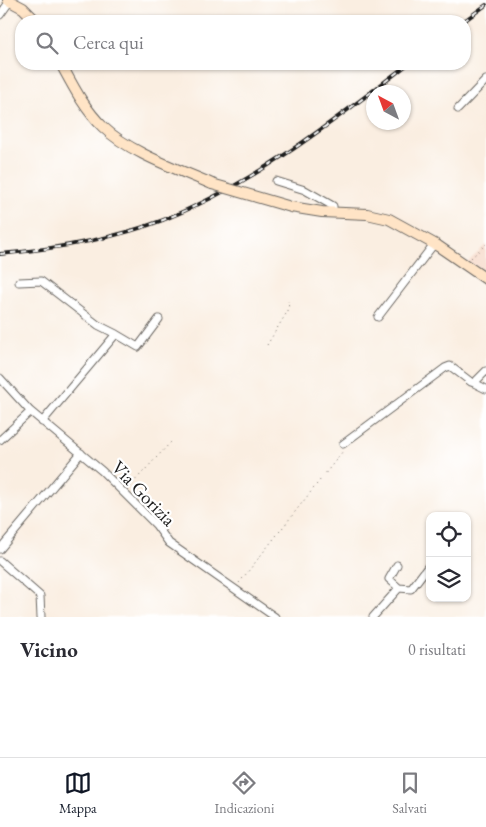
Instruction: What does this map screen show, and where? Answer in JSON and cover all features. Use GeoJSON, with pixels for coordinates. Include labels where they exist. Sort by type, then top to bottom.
{"type":"FeatureCollection","features":[{"type":"Feature","properties":{"kind":"street"},"geometry":{"type":"LineString","coordinates":[[0,16],[9,0],[23,8],[30,15]]}},
{"type":"Feature","properties":{"kind":"street"},"geometry":{"type":"LineString","coordinates":[[65,70],[88,110],[109,132],[142,152],[212,184],[290,207],[333,213],[367,214],[389,219],[434,244],[486,278]]}},
{"type":"Feature","properties":{"kind":"street"},"geometry":{"type":"LineString","coordinates":[[458,109],[486,80]]}},
{"type":"Feature","properties":{"kind":"street"},"geometry":{"type":"LineString","coordinates":[[276,181],[312,194],[333,206],[333,213]]}},
{"type":"Feature","properties":{"kind":"street"},"geometry":{"type":"LineString","coordinates":[[378,317],[434,244]]}},
{"type":"Feature","properties":{"kind":"street"},"geometry":{"type":"LineString","coordinates":[[19,282],[41,281],[98,325],[138,347],[160,319]]}},
{"type":"Feature","properties":{"kind":"street"},"geometry":{"type":"LineString","coordinates":[[42,422],[116,334]]}},
{"type":"Feature","properties":{"kind":"street"},"geometry":{"type":"LineString","coordinates":[[343,444],[450,366],[471,382],[486,389]]}},
{"type":"Feature","properties":{"kind":"street"},"geometry":{"type":"LineString","coordinates":[[474,382],[486,371]]}},
{"type":"Feature","properties":{"kind":"street","name":"Via Gorizia"},"geometry":{"type":"LineString","coordinates":[[0,378],[30,412],[81,453],[123,493],[156,526],[169,543],[275,617]]}},
{"type":"Feature","properties":{"kind":"street"},"geometry":{"type":"LineString","coordinates":[[0,440],[30,412]]}},
{"type":"Feature","properties":{"kind":"street"},"geometry":{"type":"LineString","coordinates":[[0,549],[81,453]]}},
{"type":"Feature","properties":{"kind":"street"},"geometry":{"type":"LineString","coordinates":[[0,561],[40,596],[41,617]]}},
{"type":"Feature","properties":{"kind":"street"},"geometry":{"type":"LineString","coordinates":[[397,564],[389,579],[399,588],[410,589],[426,569]]}},
{"type":"Feature","properties":{"kind":"street"},"geometry":{"type":"LineString","coordinates":[[373,617],[399,588]]}},
{"type":"Feature","properties":{"kind":"path"},"geometry":{"type":"LineString","coordinates":[[465,264],[486,244]]}},
{"type":"Feature","properties":{"kind":"path"},"geometry":{"type":"LineString","coordinates":[[267,345],[289,308],[288,301]]}},
{"type":"Feature","properties":{"kind":"path"},"geometry":{"type":"LineString","coordinates":[[123,493],[171,442]]}},
{"type":"Feature","properties":{"kind":"path"},"geometry":{"type":"LineString","coordinates":[[234,590],[343,453],[343,444]]}},
{"type":"Feature","properties":{"kind":"shaded area"},"geometry":{"type":"Polygon","coordinates":[[[486,245],[486,276],[467,263],[486,245]]]}},
{"type":"Feature","properties":{"kind":"railway"},"geometry":{"type":"LineString","coordinates":[[471,16],[486,5]]}},
{"type":"Feature","properties":{"kind":"railway"},"geometry":{"type":"LineString","coordinates":[[0,254],[62,246],[103,238],[163,220],[196,205],[229,189],[291,151],[400,70]]}}]}
